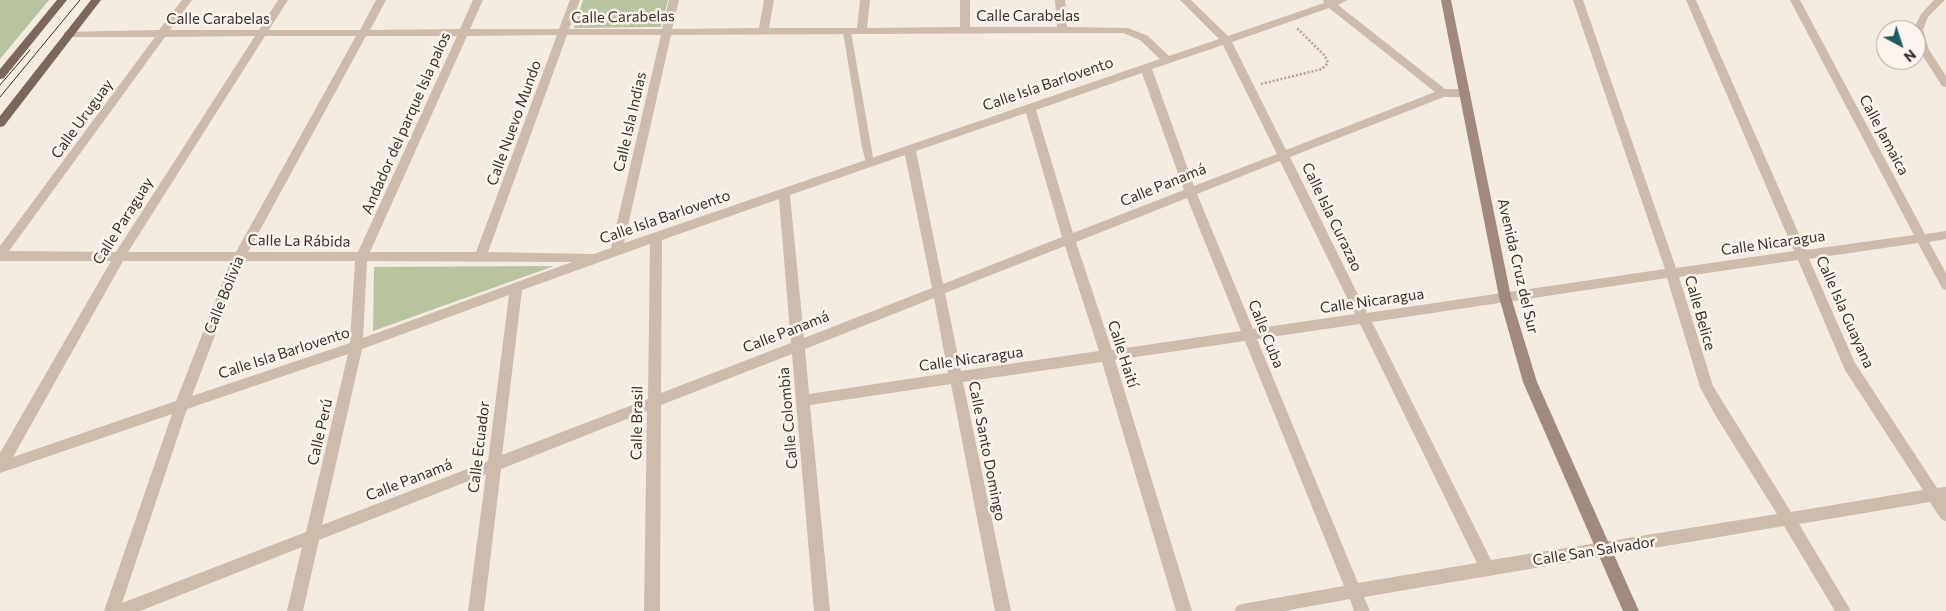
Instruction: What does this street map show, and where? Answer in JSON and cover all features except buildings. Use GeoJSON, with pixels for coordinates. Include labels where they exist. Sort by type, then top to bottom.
{"type":"FeatureCollection","features":[{"type":"Feature","properties":{"kind":"main road"},"geometry":{"type":"LineString","coordinates":[[0,76],[62,0]]}},
{"type":"Feature","properties":{"kind":"main road"},"geometry":{"type":"LineString","coordinates":[[0,123],[96,0]]}},
{"type":"Feature","properties":{"kind":"main road","name":"Avenida Cruz del Sur"},"geometry":{"type":"LineString","coordinates":[[1446,0],[1505,297],[1530,382],[1602,549],[1631,611]]}},
{"type":"Feature","properties":{"kind":"street","name":"Calle Uruguay"},"geometry":{"type":"LineString","coordinates":[[0,255],[187,0]]}},
{"type":"Feature","properties":{"kind":"street","name":"Calle Paraguay"},"geometry":{"type":"LineString","coordinates":[[0,466],[120,255],[283,0]]}},
{"type":"Feature","properties":{"kind":"street","name":"Calle Bolivia"},"geometry":{"type":"LineString","coordinates":[[112,611],[182,404],[239,256],[381,0]]}},
{"type":"Feature","properties":{"kind":"street","name":"Andador del parque Isla palos"},"geometry":{"type":"LineString","coordinates":[[361,258],[478,0]]}},
{"type":"Feature","properties":{"kind":"street","name":"Calle Nuevo Mundo"},"geometry":{"type":"LineString","coordinates":[[481,256],[575,0]]}},
{"type":"Feature","properties":{"kind":"street","name":"Calle Isla Indias"},"geometry":{"type":"LineString","coordinates":[[616,251],[674,0]]}},
{"type":"Feature","properties":{"kind":"street"},"geometry":{"type":"LineString","coordinates":[[764,31],[770,0]]}},
{"type":"Feature","properties":{"kind":"street"},"geometry":{"type":"LineString","coordinates":[[862,32],[865,0]]}},
{"type":"Feature","properties":{"kind":"street"},"geometry":{"type":"LineString","coordinates":[[965,0],[965,31]]}},
{"type":"Feature","properties":{"kind":"street"},"geometry":{"type":"LineString","coordinates":[[1060,0],[1062,31]]}},
{"type":"Feature","properties":{"kind":"street","name":"Calle Isla Curazao"},"geometry":{"type":"LineString","coordinates":[[1185,0],[1226,40],[1487,568]]}},
{"type":"Feature","properties":{"kind":"street"},"geometry":{"type":"LineString","coordinates":[[1446,0],[1452,0]]}},
{"type":"Feature","properties":{"kind":"street","name":"Calle Belice"},"geometry":{"type":"LineString","coordinates":[[1578,0],[1672,273],[1707,387],[1843,611]]}},
{"type":"Feature","properties":{"kind":"street","name":"Calle Isla Guayana"},"geometry":{"type":"LineString","coordinates":[[1690,0],[1856,378],[1940,494],[1946,514]]}},
{"type":"Feature","properties":{"kind":"street","name":"Calle Jamaica"},"geometry":{"type":"LineString","coordinates":[[1795,0],[1946,284]]}},
{"type":"Feature","properties":{"kind":"street"},"geometry":{"type":"LineString","coordinates":[[1940,0],[1924,16],[1918,30],[1924,50],[1946,84]]}},
{"type":"Feature","properties":{"kind":"street"},"geometry":{"type":"LineString","coordinates":[[1333,1],[1443,93]]}},
{"type":"Feature","properties":{"kind":"street","name":"Calle Isla Barlovento"},"geometry":{"type":"LineString","coordinates":[[0,466],[356,346],[656,236],[1288,19],[1333,1]]}},
{"type":"Feature","properties":{"kind":"street","name":"Calle Carabelas"},"geometry":{"type":"LineString","coordinates":[[68,34],[1124,30],[1144,38],[1167,60]]}},
{"type":"Feature","properties":{"kind":"street","name":"Calle Cuba"},"geometry":{"type":"LineString","coordinates":[[1146,68],[1190,192],[1362,611]]}},
{"type":"Feature","properties":{"kind":"street","name":"Calle Panamá"},"geometry":{"type":"LineString","coordinates":[[121,611],[1443,93],[1466,93]]}},
{"type":"Feature","properties":{"kind":"street","name":"Calle Haití"},"geometry":{"type":"LineString","coordinates":[[1030,107],[1069,240],[1108,355],[1184,611]]}},
{"type":"Feature","properties":{"kind":"street","name":"Calle Santo Domingo"},"geometry":{"type":"LineString","coordinates":[[910,150],[1003,611]]}},
{"type":"Feature","properties":{"kind":"street","name":"Calle Colombia"},"geometry":{"type":"LineString","coordinates":[[784,193],[822,611]]}},
{"type":"Feature","properties":{"kind":"street","name":"Calle Nicaragua"},"geometry":{"type":"LineString","coordinates":[[803,400],[1505,297],[1946,235]]}},
{"type":"Feature","properties":{"kind":"street","name":"Calle Brasil"},"geometry":{"type":"LineString","coordinates":[[652,611],[656,236]]}},
{"type":"Feature","properties":{"kind":"street","name":"Calle La Rábida"},"geometry":{"type":"LineString","coordinates":[[0,255],[361,258],[598,257]]}},
{"type":"Feature","properties":{"kind":"street","name":"Calle Perú"},"geometry":{"type":"LineString","coordinates":[[295,611],[356,346],[361,258]]}},
{"type":"Feature","properties":{"kind":"street","name":"Calle Ecuador"},"geometry":{"type":"LineString","coordinates":[[476,611],[516,287]]}},
{"type":"Feature","properties":{"kind":"street","name":"Calle San Salvador"},"geometry":{"type":"LineString","coordinates":[[1242,611],[1487,568],[1940,494]]}},
{"type":"Feature","properties":{"kind":"lane"},"geometry":{"type":"LineString","coordinates":[[846,32],[870,163]]}},
{"type":"Feature","properties":{"kind":"path"},"geometry":{"type":"LineString","coordinates":[[1249,87],[1322,69],[1328,63],[1325,56],[1288,19]]}},
{"type":"Feature","properties":{"kind":"green space"},"geometry":{"type":"Polygon","coordinates":[[[0,0],[49,0],[0,59],[0,0]]]}},
{"type":"Feature","properties":{"kind":"green space"},"geometry":{"type":"Polygon","coordinates":[[[583,0],[668,0],[661,27],[574,28],[583,0]]]}},
{"type":"Feature","properties":{"kind":"green space"},"geometry":{"type":"Polygon","coordinates":[[[554,266],[373,331],[374,267],[554,266]]]}},
{"type":"Feature","properties":{"kind":"tram line"},"geometry":{"type":"LineString","coordinates":[[0,97],[80,0]]}},
{"type":"Feature","properties":{"kind":"tram line"},"geometry":{"type":"LineString","coordinates":[[0,85],[30,50]]}}]}
